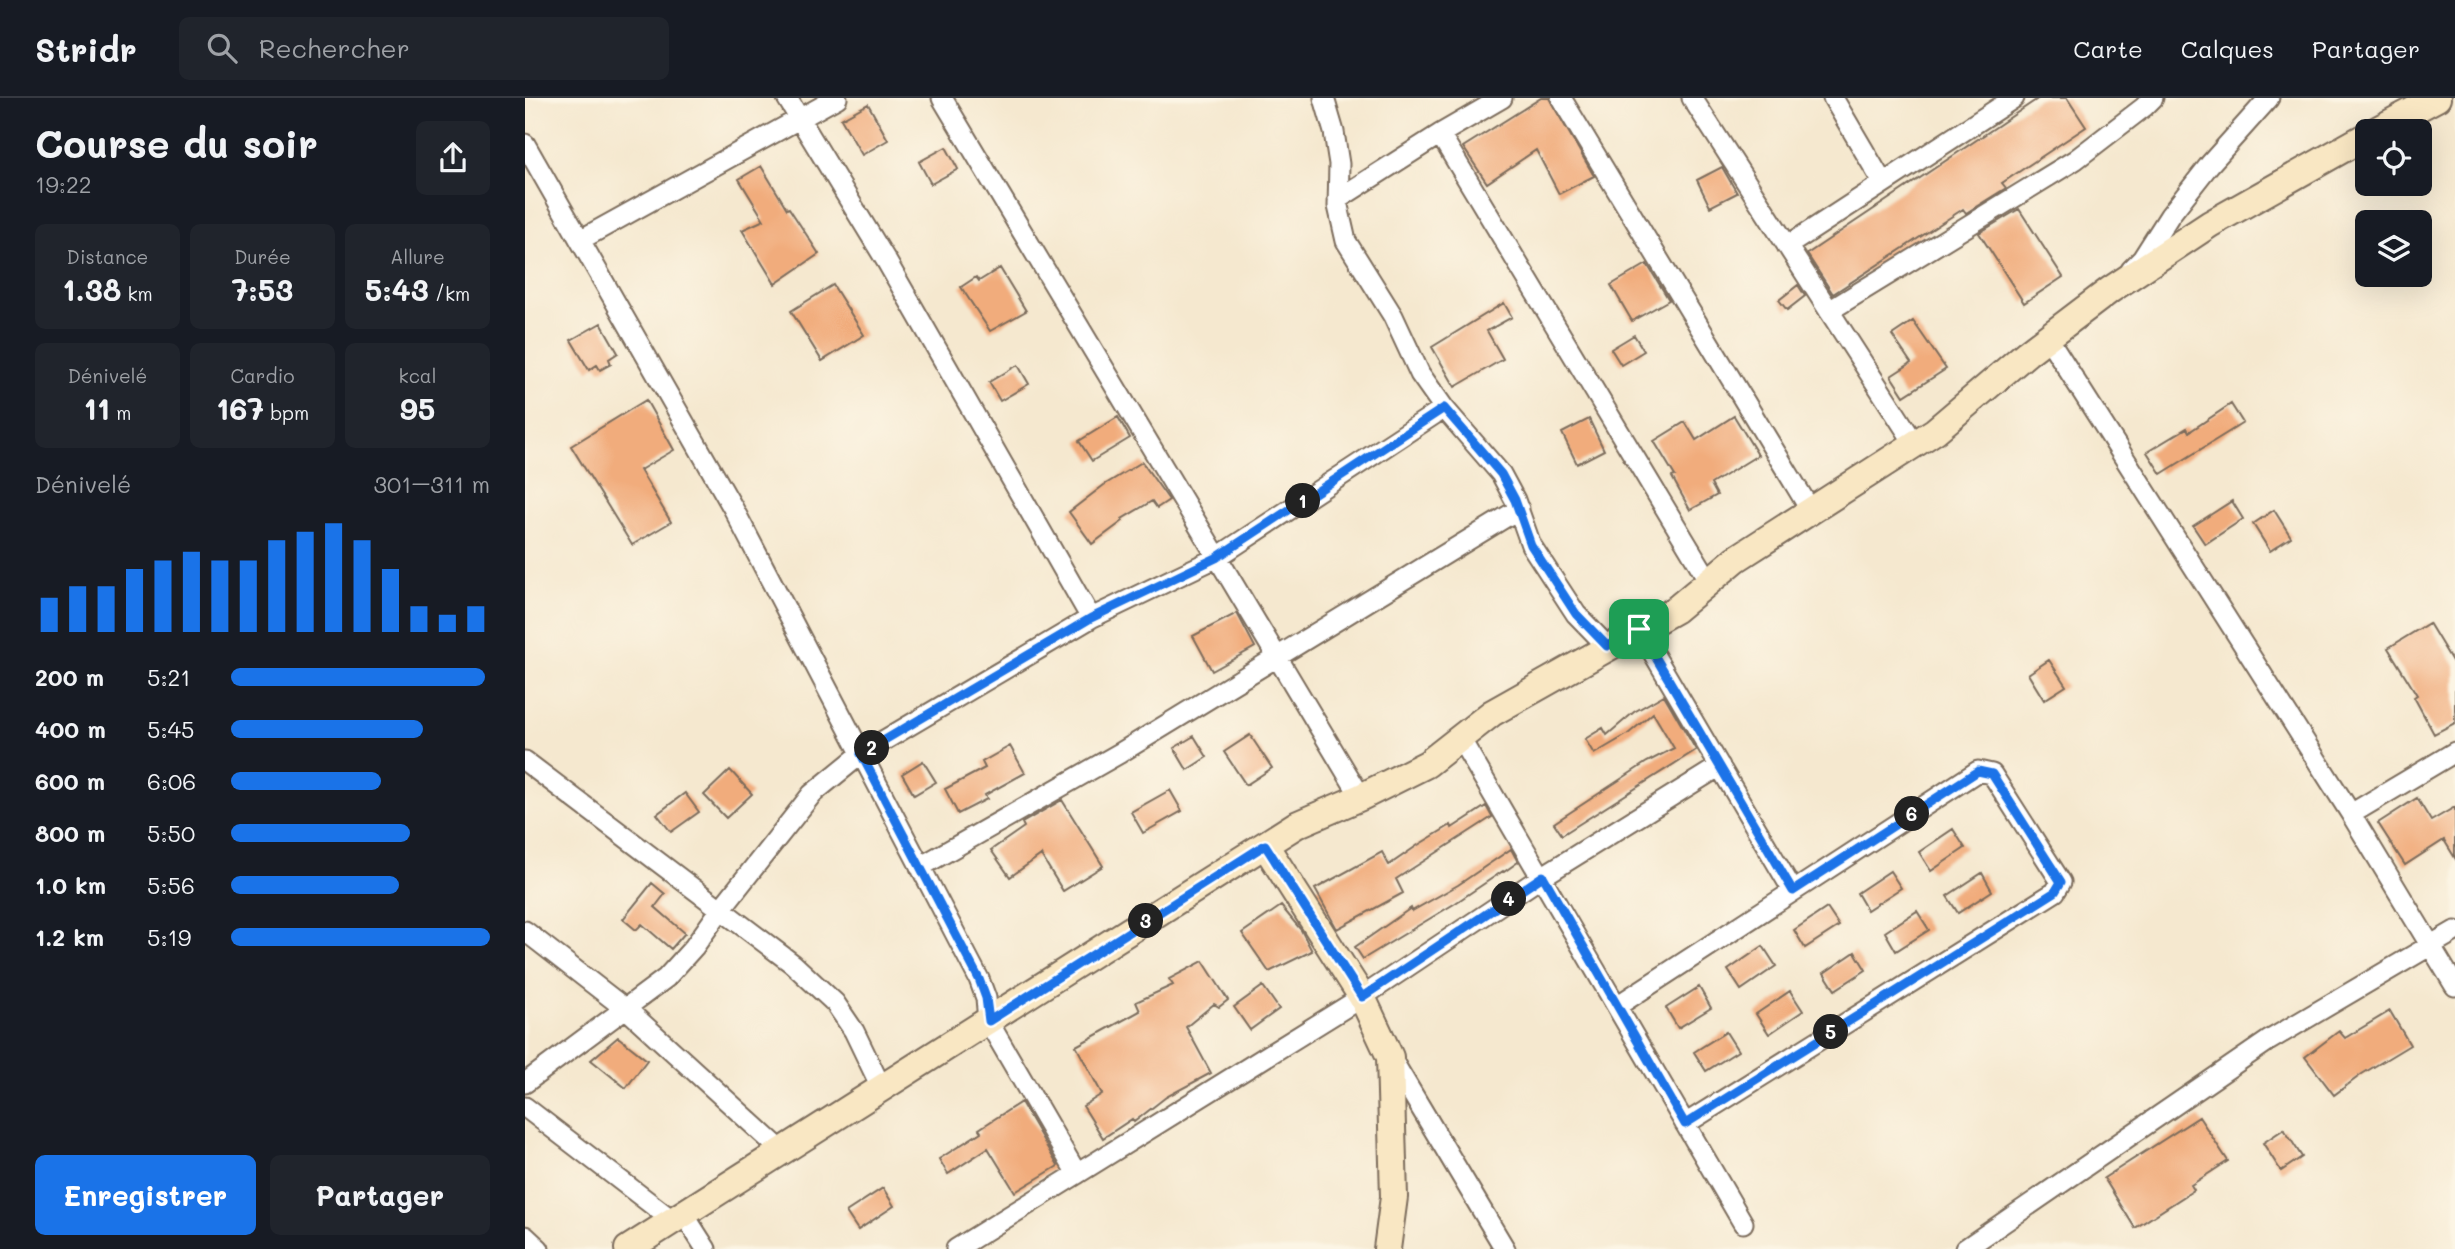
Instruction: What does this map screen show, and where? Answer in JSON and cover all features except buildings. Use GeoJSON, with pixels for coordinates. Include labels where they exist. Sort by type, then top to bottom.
{"type":"FeatureCollection","features":[{"type":"Feature","properties":{"kind":"main road"},"geometry":{"type":"LineString","coordinates":[[2398,119],[2437,98]]}},
{"type":"Feature","properties":{"kind":"main road"},"geometry":{"type":"LineString","coordinates":[[628,1249],[1296,825],[1427,764],[1492,713],[1675,610],[1736,559],[1935,431],[2110,290],[2210,225],[2355,142]]}},
{"type":"Feature","properties":{"kind":"main road"},"geometry":{"type":"LineString","coordinates":[[1265,845],[1362,997],[1390,1057],[1394,1197],[1387,1249]]}},
{"type":"Feature","properties":{"kind":"street"},"geometry":{"type":"LineString","coordinates":[[787,98],[887,262],[1091,618]]}},
{"type":"Feature","properties":{"kind":"street"},"geometry":{"type":"LineString","coordinates":[[580,240],[837,98]]}},
{"type":"Feature","properties":{"kind":"street"},"geometry":{"type":"LineString","coordinates":[[942,98],[1361,797]]}},
{"type":"Feature","properties":{"kind":"street"},"geometry":{"type":"LineString","coordinates":[[1324,98],[1334,132],[1339,164],[1338,199],[1346,241],[1393,316],[1420,374],[1444,408],[1501,474],[1519,509],[1531,545],[1576,614],[1607,646]]}},
{"type":"Feature","properties":{"kind":"street"},"geometry":{"type":"LineString","coordinates":[[1338,199],[1502,98]]}},
{"type":"Feature","properties":{"kind":"street"},"geometry":{"type":"LineString","coordinates":[[1561,98],[1811,511]]}},
{"type":"Feature","properties":{"kind":"street"},"geometry":{"type":"LineString","coordinates":[[1692,98],[1915,444]]}},
{"type":"Feature","properties":{"kind":"street"},"geometry":{"type":"LineString","coordinates":[[1833,98],[1883,183]]}},
{"type":"Feature","properties":{"kind":"street"},"geometry":{"type":"LineString","coordinates":[[2110,290],[2142,259],[2170,215],[2210,164],[2269,98]]}},
{"type":"Feature","properties":{"kind":"street"},"geometry":{"type":"LineString","coordinates":[[1787,246],[2003,101]]}},
{"type":"Feature","properties":{"kind":"street"},"geometry":{"type":"LineString","coordinates":[[1829,311],[2075,159],[2145,101]]}},
{"type":"Feature","properties":{"kind":"street"},"geometry":{"type":"LineString","coordinates":[[1440,134],[1709,581]]}},
{"type":"Feature","properties":{"kind":"street"},"geometry":{"type":"LineString","coordinates":[[525,144],[733,508],[979,979],[986,998],[989,1021],[1077,1174]]}},
{"type":"Feature","properties":{"kind":"street"},"geometry":{"type":"LineString","coordinates":[[2048,338],[2351,814],[2455,986]]}},
{"type":"Feature","properties":{"kind":"street"},"geometry":{"type":"LineString","coordinates":[[525,1083],[666,978],[695,947],[721,909],[812,794],[861,754],[1091,618],[1216,558],[1444,408]]}},
{"type":"Feature","properties":{"kind":"street"},"geometry":{"type":"LineString","coordinates":[[920,867],[1120,753],[1519,509]]}},
{"type":"Feature","properties":{"kind":"street"},"geometry":{"type":"LineString","coordinates":[[1639,629],[1793,891]]}},
{"type":"Feature","properties":{"kind":"street"},"geometry":{"type":"LineString","coordinates":[[1460,738],[1543,876],[1743,1223]]}},
{"type":"Feature","properties":{"kind":"street"},"geometry":{"type":"LineString","coordinates":[[2351,814],[2455,752]]}},
{"type":"Feature","properties":{"kind":"street"},"geometry":{"type":"LineString","coordinates":[[525,761],[793,964],[835,1003],[855,1031],[882,1089]]}},
{"type":"Feature","properties":{"kind":"street"},"geometry":{"type":"LineString","coordinates":[[956,1249],[1362,997],[1543,876],[1720,766]]}},
{"type":"Feature","properties":{"kind":"street"},"geometry":{"type":"LineString","coordinates":[[1617,1006],[1978,771],[1992,774],[2061,882],[2055,892],[1685,1124]]}},
{"type":"Feature","properties":{"kind":"street"},"geometry":{"type":"LineString","coordinates":[[525,931],[627,1009],[783,1152]]}},
{"type":"Feature","properties":{"kind":"street"},"geometry":{"type":"LineString","coordinates":[[1965,1249],[2268,1041],[2455,931]]}},
{"type":"Feature","properties":{"kind":"street"},"geometry":{"type":"LineString","coordinates":[[1390,1057],[1505,1249]]}},
{"type":"Feature","properties":{"kind":"street"},"geometry":{"type":"LineString","coordinates":[[525,1107],[678,1217],[706,1249]]}},
{"type":"Feature","properties":{"kind":"street"},"geometry":{"type":"LineString","coordinates":[[525,1236],[539,1249]]}},
{"type":"Feature","properties":{"kind":"route"},"geometry":{"type":"LineString","coordinates":[[1444,408],[1501,474],[1515,500],[1531,545],[1576,614],[1607,646],[1639,629],[1793,891],[1978,771],[1992,774],[2061,882],[2055,892],[1685,1124],[1543,876],[1362,997],[1265,845],[989,1021],[986,998],[979,979],[861,754],[1091,618],[1216,558],[1444,408]]}}]}
